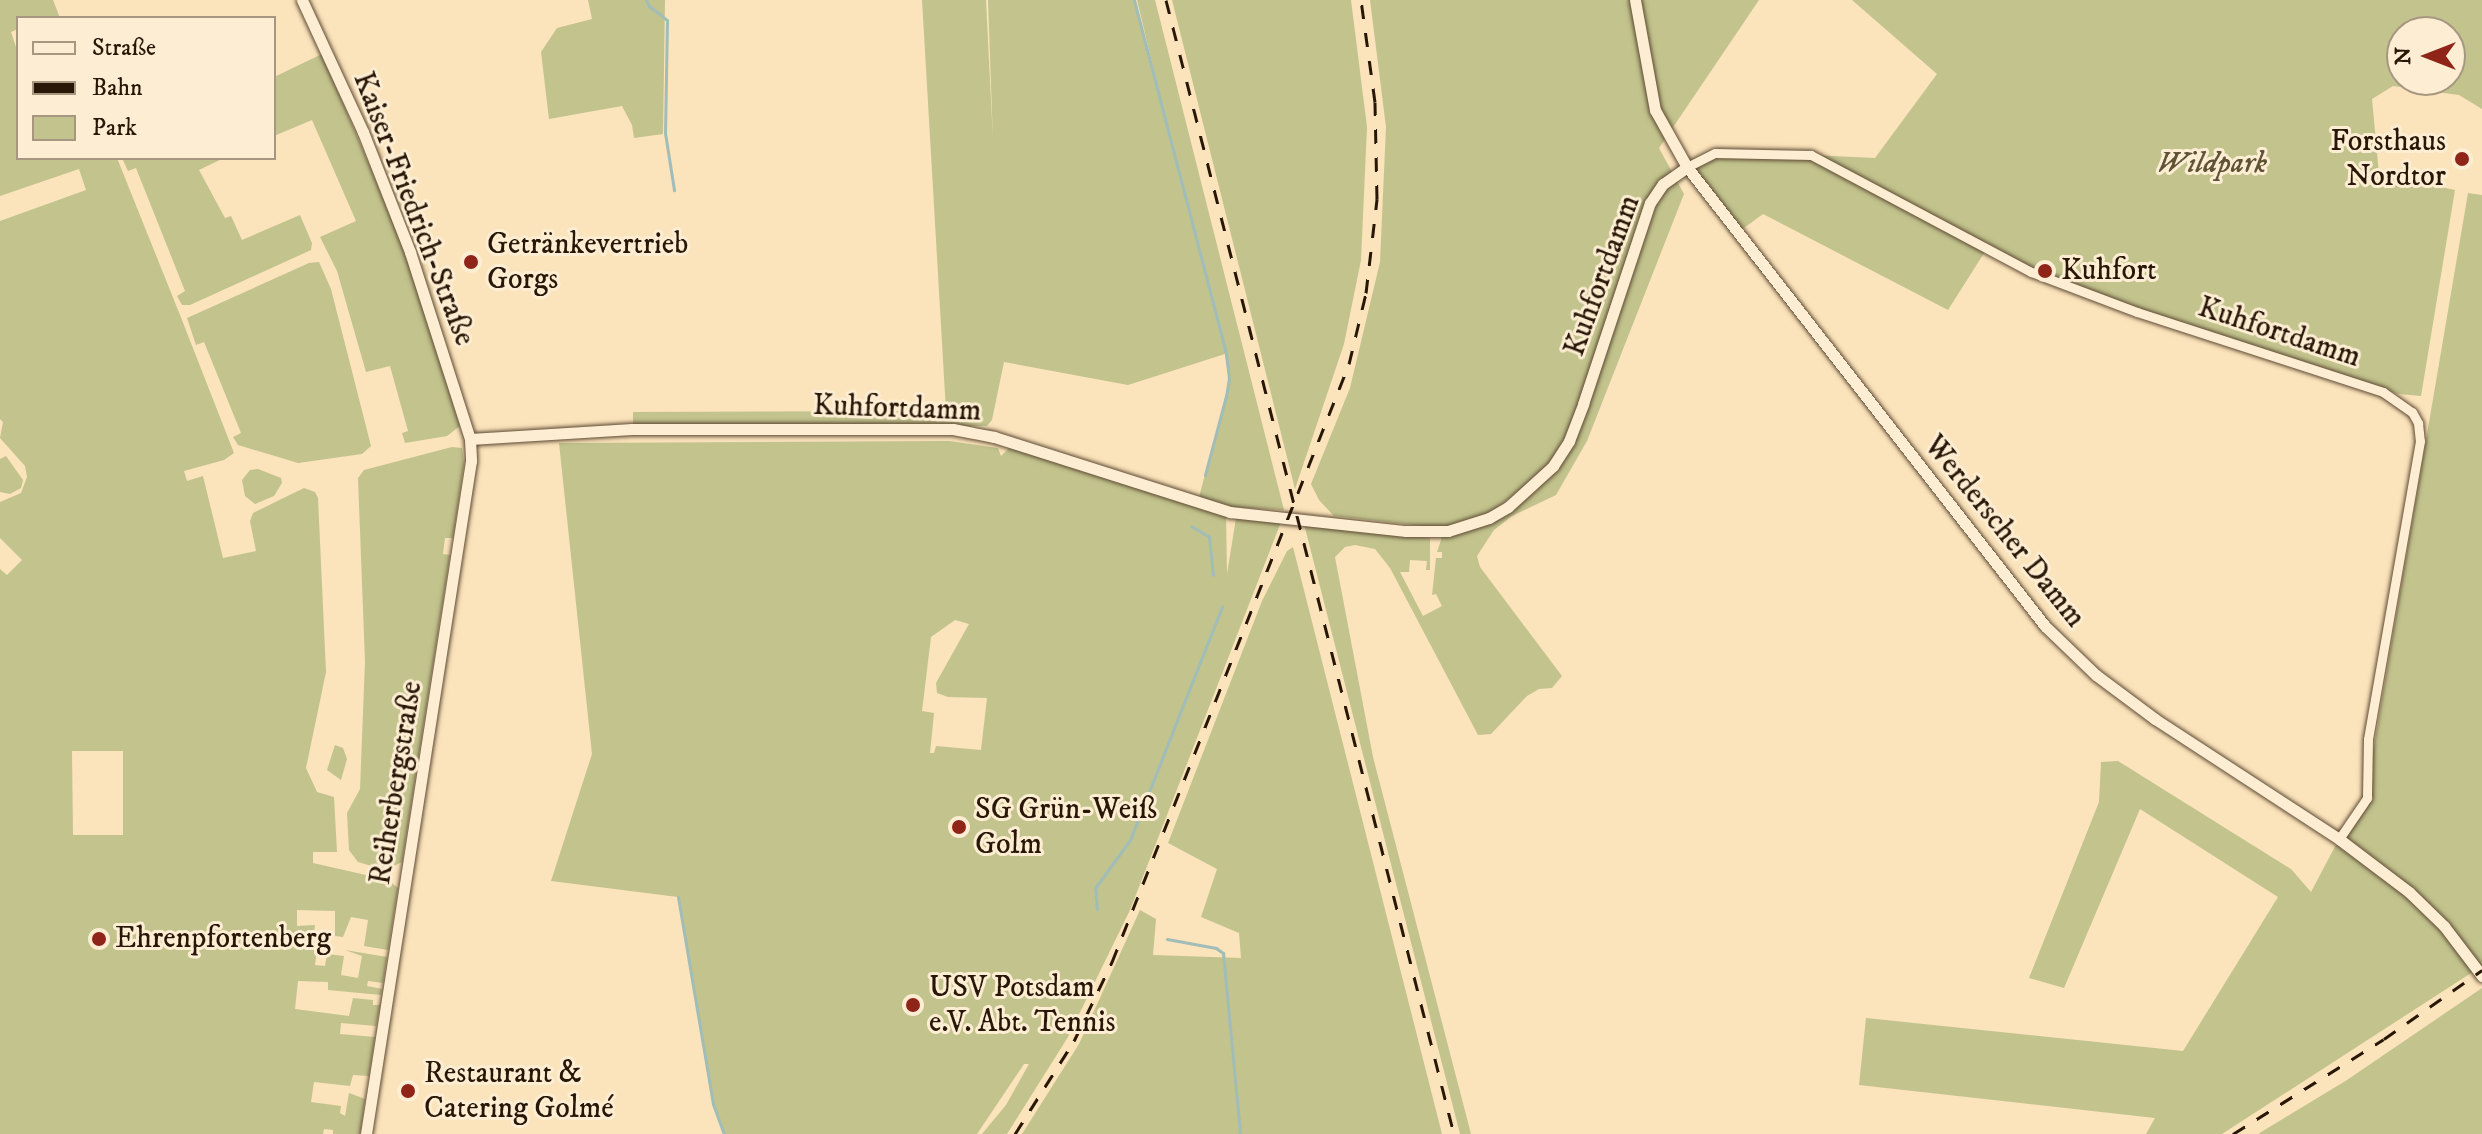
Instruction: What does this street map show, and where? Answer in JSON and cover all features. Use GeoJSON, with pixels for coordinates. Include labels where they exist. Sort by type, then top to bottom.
{"type":"FeatureCollection","features":[{"type":"Feature","properties":{"kind":"street","name":"Kaiser-Friedrich-Straße"},"geometry":{"type":"LineString","coordinates":[[302,0],[363,132],[410,252],[470,439]]}},
{"type":"Feature","properties":{"kind":"street","name":"Werderscher Damm"},"geometry":{"type":"LineString","coordinates":[[1635,0],[1655,110],[1687,167],[2045,626],[2096,675],[2155,719],[2339,839],[2409,892],[2444,926],[2482,976]]}},
{"type":"Feature","properties":{"kind":"street","name":"Kuhfortdamm"},"geometry":{"type":"LineString","coordinates":[[470,439],[632,429],[953,429],[994,437],[1230,512],[1406,531],[1448,531],[1489,518],[1508,507],[1553,466],[1569,441],[1650,203],[1663,184],[1715,153],[1811,155],[2031,272],[2137,312],[2383,392],[2412,412],[2418,423],[2420,441],[2368,739],[2367,798],[2339,839]]}},
{"type":"Feature","properties":{"kind":"street","name":"Reiherbergstraße"},"geometry":{"type":"LineString","coordinates":[[366,1134],[469,477],[470,439]]}},
{"type":"Feature","properties":{"kind":"green space"},"geometry":{"type":"Polygon","coordinates":[[[0,0],[53,0],[59,16],[16,16],[16,30],[11,32],[16,47],[16,160],[118,160],[180,315],[234,453],[224,460],[184,471],[187,481],[203,476],[223,558],[256,551],[250,521],[253,513],[304,488],[315,492],[318,498],[326,672],[306,768],[317,792],[334,797],[337,852],[313,852],[313,863],[388,880],[398,888],[388,950],[364,946],[368,920],[351,917],[343,937],[335,936],[335,911],[297,910],[297,926],[315,925],[313,945],[299,946],[317,949],[315,965],[325,966],[327,954],[344,956],[341,975],[358,978],[362,956],[345,950],[387,957],[383,983],[368,981],[367,986],[382,989],[381,995],[328,990],[328,982],[298,981],[295,1009],[349,1016],[353,998],[373,1000],[373,1005],[380,1005],[376,1026],[341,1023],[340,1034],[375,1037],[369,1076],[353,1075],[350,1086],[314,1082],[311,1102],[341,1106],[340,1113],[345,1116],[349,1093],[365,1099],[360,1134],[333,1134],[333,1130],[324,1129],[323,1134],[0,1134],[0,569],[7,575],[22,560],[0,538],[0,502],[21,493],[27,477],[25,466],[0,438],[3,422],[0,419],[0,221],[86,190],[79,169],[0,196],[0,0]],[[72,751],[73,835],[123,835],[123,751],[72,751]]]}},
{"type":"Feature","properties":{"kind":"green space"},"geometry":{"type":"Polygon","coordinates":[[[588,0],[665,0],[663,134],[634,138],[632,125],[622,106],[549,119],[541,52],[557,28],[592,19],[588,0]]]}},
{"type":"Feature","properties":{"kind":"green space"},"geometry":{"type":"Polygon","coordinates":[[[922,0],[986,0],[993,141],[988,0],[1134,0],[1166,121],[1137,0],[1155,0],[1284,510],[1231,507],[1199,497],[1226,396],[1229,378],[1225,354],[1128,385],[1004,362],[992,420],[987,426],[633,426],[633,412],[946,411],[922,0]]]}},
{"type":"Feature","properties":{"kind":"green space"},"geometry":{"type":"Polygon","coordinates":[[[1172,0],[1351,0],[1367,127],[1361,260],[1344,344],[1295,489],[1172,0]]]}},
{"type":"Feature","properties":{"kind":"green space"},"geometry":{"type":"Polygon","coordinates":[[[1370,0],[1759,0],[1659,148],[1684,194],[1587,441],[1556,495],[1512,516],[1494,530],[1477,556],[1480,567],[1562,676],[1552,688],[1539,689],[1527,696],[1491,734],[1478,735],[1390,568],[1375,549],[1355,545],[1345,547],[1335,557],[1373,757],[1471,1134],[1460,1134],[1304,524],[1430,538],[1430,570],[1426,570],[1427,561],[1410,560],[1409,572],[1400,572],[1423,616],[1442,606],[1436,594],[1432,595],[1436,558],[1442,558],[1442,552],[1437,552],[1442,537],[1509,513],[1539,488],[1529,484],[1491,512],[1441,528],[1334,516],[1319,500],[1311,484],[1350,388],[1380,262],[1386,127],[1370,0]]]}},
{"type":"Feature","properties":{"kind":"green space","name":"Wildpark"},"geometry":{"type":"Polygon","coordinates":[[[1852,0],[2482,0],[2482,109],[2461,96],[2466,96],[2466,16],[2386,16],[2386,90],[2372,99],[2379,174],[2455,190],[2421,396],[2399,394],[2336,376],[2137,312],[1986,250],[1948,310],[1763,214],[1737,233],[1687,167],[1705,157],[1745,152],[1875,158],[1937,74],[1852,0]]]}},
{"type":"Feature","properties":{"kind":"green space"},"geometry":{"type":"Polygon","coordinates":[[[322,54],[399,235],[460,426],[447,436],[405,443],[402,433],[408,431],[390,366],[366,372],[337,271],[320,237],[356,221],[312,120],[276,135],[276,76],[322,54]]]}},
{"type":"Feature","properties":{"kind":"green space"},"geometry":{"type":"Polygon","coordinates":[[[123,160],[220,160],[199,170],[225,218],[231,216],[242,240],[300,215],[312,243],[311,250],[190,305],[182,305],[177,296],[185,291],[136,168],[128,171],[123,160]]]}},
{"type":"Feature","properties":{"kind":"green space"},"geometry":{"type":"Polygon","coordinates":[[[2468,193],[2482,195],[2482,966],[2222,1134],[2146,1134],[2155,1118],[1859,1085],[1866,1018],[2183,1051],[2278,897],[2140,809],[2064,988],[2029,978],[2099,802],[2101,762],[2118,761],[2291,869],[2311,892],[2339,839],[2359,813],[2368,782],[2468,193]]]}},
{"type":"Feature","properties":{"kind":"green space"},"geometry":{"type":"Polygon","coordinates":[[[319,262],[331,289],[371,446],[362,454],[298,463],[238,445],[233,437],[241,433],[204,342],[196,345],[187,318],[309,263],[319,262]]]}},
{"type":"Feature","properties":{"kind":"green space"},"geometry":{"type":"Polygon","coordinates":[[[949,441],[998,448],[1001,456],[1010,447],[1226,515],[1227,574],[1236,518],[1281,522],[1130,910],[1068,1037],[1007,1134],[982,1134],[1006,1105],[1029,1064],[1024,1064],[977,1134],[724,1134],[713,1104],[678,897],[551,881],[592,754],[559,443],[949,441]],[[955,620],[931,637],[922,711],[934,713],[930,753],[934,753],[936,746],[981,750],[987,698],[948,697],[937,693],[936,683],[969,624],[955,620]]]}},
{"type":"Feature","properties":{"kind":"green space"},"geometry":{"type":"Polygon","coordinates":[[[452,447],[462,448],[464,464],[453,538],[445,538],[443,554],[450,555],[402,862],[385,870],[358,862],[349,850],[347,813],[360,789],[365,662],[358,478],[364,470],[452,447]]]}},
{"type":"Feature","properties":{"kind":"green space"},"geometry":{"type":"Polygon","coordinates":[[[6,456],[23,480],[21,488],[10,494],[0,492],[0,459],[6,456]]]}},
{"type":"Feature","properties":{"kind":"green space"},"geometry":{"type":"Polygon","coordinates":[[[258,469],[281,478],[282,483],[274,496],[255,504],[245,496],[242,480],[250,470],[258,469]]]}},
{"type":"Feature","properties":{"kind":"green space"},"geometry":{"type":"Polygon","coordinates":[[[1293,547],[1442,1134],[1022,1134],[1079,1044],[1140,910],[1156,919],[1153,955],[1241,958],[1239,933],[1201,917],[1217,869],[1168,843],[1262,601],[1287,551],[1293,547]]]}},
{"type":"Feature","properties":{"kind":"green space"},"geometry":{"type":"Polygon","coordinates":[[[335,745],[343,748],[347,759],[341,780],[327,770],[335,745]]]}},
{"type":"Feature","properties":{"kind":"green space"},"geometry":{"type":"Polygon","coordinates":[[[2482,988],[2482,1134],[2258,1134],[2347,1080],[2482,988]]]}},
{"type":"Feature","properties":{"kind":"waterway"},"geometry":{"type":"LineString","coordinates":[[646,0],[667,20],[665,133],[674,190]]}},
{"type":"Feature","properties":{"kind":"waterway"},"geometry":{"type":"LineString","coordinates":[[1134,0],[1226,354],[1229,378],[1226,396],[1205,475]]}},
{"type":"Feature","properties":{"kind":"waterway"},"geometry":{"type":"LineString","coordinates":[[1191,526],[1209,537],[1213,575]]}},
{"type":"Feature","properties":{"kind":"waterway"},"geometry":{"type":"LineString","coordinates":[[1097,909],[1095,888],[1130,840],[1222,606]]}},
{"type":"Feature","properties":{"kind":"waterway"},"geometry":{"type":"LineString","coordinates":[[678,897],[713,1104],[724,1134]]}},
{"type":"Feature","properties":{"kind":"waterway"},"geometry":{"type":"LineString","coordinates":[[1167,939],[1216,948],[1223,953],[1240,1134]]}},
{"type":"Feature","properties":{"kind":"railway"},"geometry":{"type":"LineString","coordinates":[[1166,0],[1454,1134]]}},
{"type":"Feature","properties":{"kind":"railway"},"geometry":{"type":"LineString","coordinates":[[1015,1134],[1074,1041],[1112,962],[1349,364],[1366,293],[1377,199],[1375,102],[1361,0]]}},
{"type":"Feature","properties":{"kind":"railway"},"geometry":{"type":"LineString","coordinates":[[2233,1134],[2384,1039],[2482,970]]}},
{"type":"Feature","properties":{"kind":"place","name":"Forsthaus Nordtor"},"geometry":{"type":"Point","coordinates":[2462,159]}},
{"type":"Feature","properties":{"kind":"place","name":"Getränkevertrieb Gorgs"},"geometry":{"type":"Point","coordinates":[471,262]}},
{"type":"Feature","properties":{"kind":"place","name":"Kuhfort"},"geometry":{"type":"Point","coordinates":[2045,271]}},
{"type":"Feature","properties":{"kind":"place","name":"SG Grün-Weiß Golm"},"geometry":{"type":"Point","coordinates":[959,827]}},
{"type":"Feature","properties":{"kind":"place","name":"Ehrenpfortenberg"},"geometry":{"type":"Point","coordinates":[99,939]}},
{"type":"Feature","properties":{"kind":"place","name":"USV Potsdam e.V. Abt. Tennis"},"geometry":{"type":"Point","coordinates":[913,1005]}},
{"type":"Feature","properties":{"kind":"place","name":"Restaurant & Catering Golmé"},"geometry":{"type":"Point","coordinates":[408,1091]}}]}
